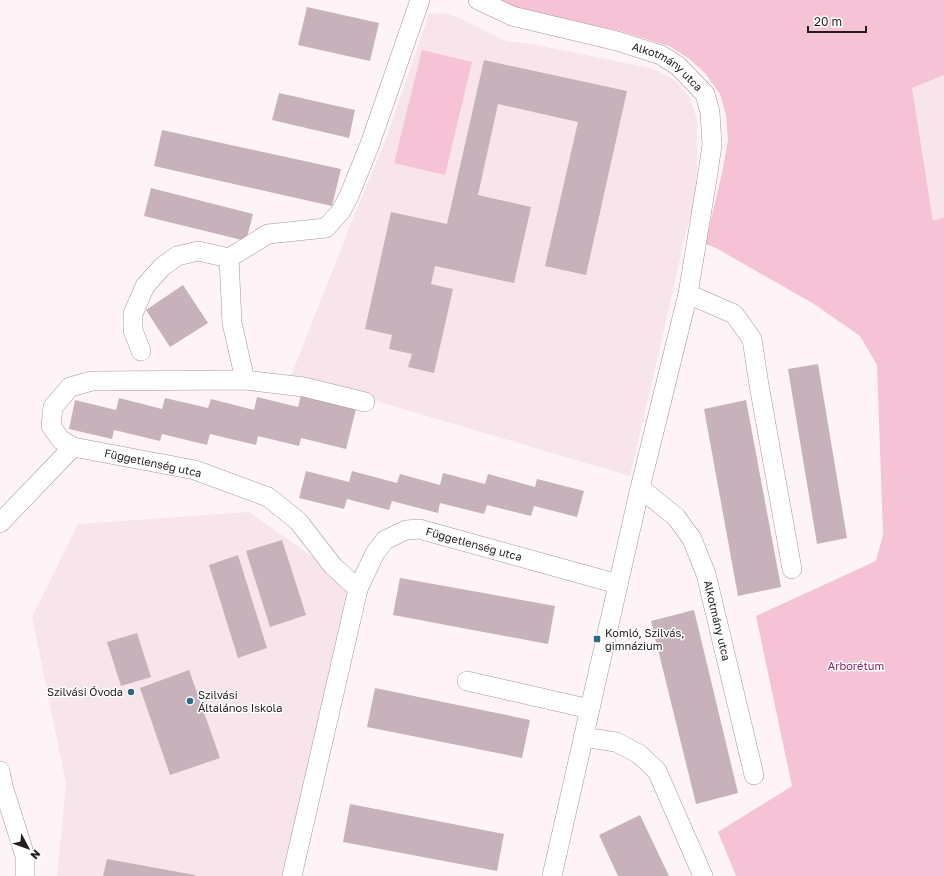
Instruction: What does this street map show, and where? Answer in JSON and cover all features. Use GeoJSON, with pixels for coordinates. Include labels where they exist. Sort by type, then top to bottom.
{"type":"FeatureCollection","features":[{"type":"Feature","properties":{"kind":"street"},"geometry":{"type":"LineString","coordinates":[[141,351],[133,330],[133,314],[144,286],[162,267],[177,256],[198,250],[229,258],[268,234],[326,228],[341,211],[349,196],[370,144],[420,0]]}},
{"type":"Feature","properties":{"kind":"street","name":"Alkotmány utca"},"geometry":{"type":"LineString","coordinates":[[478,0],[512,16],[617,41],[661,55],[678,66],[705,94],[710,112],[712,145],[688,294],[640,488],[552,876]]}},
{"type":"Feature","properties":{"kind":"street"},"geometry":{"type":"LineString","coordinates":[[229,258],[232,323],[245,380]]}},
{"type":"Feature","properties":{"kind":"street"},"geometry":{"type":"LineString","coordinates":[[688,294],[734,314],[752,339],[792,569]]}},
{"type":"Feature","properties":{"kind":"street"},"geometry":{"type":"LineString","coordinates":[[0,523],[73,447],[61,440],[51,426],[53,407],[70,387],[92,381],[245,380],[304,387],[366,402]]}},
{"type":"Feature","properties":{"kind":"street","name":"Függetlenség utca"},"geometry":{"type":"LineString","coordinates":[[73,447],[195,470],[268,497],[298,521],[333,566],[358,589]]}},
{"type":"Feature","properties":{"kind":"street","name":"Alkotmány utca"},"geometry":{"type":"LineString","coordinates":[[640,488],[676,517],[692,539],[706,574],[754,775]]}},
{"type":"Feature","properties":{"kind":"street","name":"Függetlenség utca"},"geometry":{"type":"LineString","coordinates":[[292,876],[358,589],[375,553],[385,540],[406,530],[419,529],[618,584]]}},
{"type":"Feature","properties":{"kind":"street"},"geometry":{"type":"LineString","coordinates":[[467,680],[590,709]]}},
{"type":"Feature","properties":{"kind":"street"},"geometry":{"type":"LineString","coordinates":[[583,737],[616,742],[639,754],[657,771],[703,876]]}},
{"type":"Feature","properties":{"kind":"street"},"geometry":{"type":"LineString","coordinates":[[0,771],[3,786],[25,856],[25,876]]}},
{"type":"Feature","properties":{"kind":"shaded area"},"geometry":{"type":"Polygon","coordinates":[[[444,13],[462,19],[506,41],[532,44],[650,68],[674,79],[689,96],[697,119],[697,174],[693,209],[684,240],[630,476],[291,376],[355,213],[384,144],[429,14],[444,13]]]}},
{"type":"Feature","properties":{"kind":"shaded area"},"geometry":{"type":"Polygon","coordinates":[[[944,75],[944,217],[933,222],[912,88],[944,75]]]}},
{"type":"Feature","properties":{"kind":"shaded area","name":"Szilvási Általános Iskola"},"geometry":{"type":"Polygon","coordinates":[[[249,512],[358,589],[292,876],[57,876],[66,784],[32,617],[78,524],[249,512]]]}},
{"type":"Feature","properties":{"kind":"green space","name":"Arborétum"},"geometry":{"type":"Polygon","coordinates":[[[492,0],[944,0],[944,75],[912,88],[933,221],[944,217],[944,876],[736,876],[718,832],[792,786],[756,616],[876,561],[883,535],[877,365],[860,336],[814,304],[716,248],[705,244],[722,173],[728,140],[726,115],[720,94],[705,73],[688,58],[669,46],[620,31],[509,7],[492,0]]]}},
{"type":"Feature","properties":{"kind":"green space"},"geometry":{"type":"Polygon","coordinates":[[[422,50],[472,62],[445,175],[394,163],[422,50]]]}},
{"type":"Feature","properties":{"kind":"building"},"geometry":{"type":"Polygon","coordinates":[[[307,7],[379,23],[370,61],[298,45],[307,7]]]}},
{"type":"Feature","properties":{"kind":"building"},"geometry":{"type":"Polygon","coordinates":[[[484,60],[627,91],[586,275],[545,266],[578,122],[498,104],[478,195],[531,207],[514,283],[435,266],[431,284],[453,289],[434,373],[408,367],[412,354],[389,349],[392,335],[365,329],[391,212],[447,224],[484,60]]]}},
{"type":"Feature","properties":{"kind":"building"},"geometry":{"type":"Polygon","coordinates":[[[279,93],[355,110],[349,138],[272,120],[279,93]]]}},
{"type":"Feature","properties":{"kind":"building"},"geometry":{"type":"Polygon","coordinates":[[[162,130],[341,169],[332,206],[154,166],[162,130]]]}},
{"type":"Feature","properties":{"kind":"building"},"geometry":{"type":"Polygon","coordinates":[[[151,188],[253,214],[246,241],[144,216],[151,188]]]}},
{"type":"Feature","properties":{"kind":"building"},"geometry":{"type":"Polygon","coordinates":[[[183,285],[208,323],[170,347],[146,310],[183,285]]]}},
{"type":"Feature","properties":{"kind":"building"},"geometry":{"type":"Polygon","coordinates":[[[818,364],[847,538],[817,544],[788,369],[818,364]]]}},
{"type":"Feature","properties":{"kind":"building"},"geometry":{"type":"Polygon","coordinates":[[[301,395],[356,409],[346,449],[301,438],[299,446],[258,436],[256,445],[210,434],[207,445],[162,434],[160,441],[114,430],[112,439],[69,429],[75,400],[116,410],[119,398],[162,409],[165,398],[208,408],[211,399],[254,410],[257,397],[298,407],[301,395]]]}},
{"type":"Feature","properties":{"kind":"building"},"geometry":{"type":"Polygon","coordinates":[[[746,400],[781,587],[738,596],[704,409],[746,400]]]}},
{"type":"Feature","properties":{"kind":"building"},"geometry":{"type":"Polygon","coordinates":[[[306,471],[349,482],[352,471],[397,483],[400,474],[440,485],[443,473],[485,484],[488,474],[535,487],[537,479],[584,491],[577,517],[534,506],[531,516],[487,505],[484,514],[440,503],[438,513],[392,501],[389,510],[347,499],[344,509],[299,498],[306,471]]]}},
{"type":"Feature","properties":{"kind":"building"},"geometry":{"type":"Polygon","coordinates":[[[282,540],[306,615],[270,627],[246,551],[282,540]]]}},
{"type":"Feature","properties":{"kind":"building"},"geometry":{"type":"Polygon","coordinates":[[[238,555],[267,648],[238,658],[209,565],[238,555]]]}},
{"type":"Feature","properties":{"kind":"building"},"geometry":{"type":"Polygon","coordinates":[[[400,578],[555,606],[548,644],[393,615],[400,578]]]}},
{"type":"Feature","properties":{"kind":"building"},"geometry":{"type":"Polygon","coordinates":[[[694,610],[738,793],[696,804],[651,621],[694,610]]]}},
{"type":"Feature","properties":{"kind":"building"},"geometry":{"type":"Polygon","coordinates":[[[137,633],[151,677],[121,686],[107,642],[137,633]]]}},
{"type":"Feature","properties":{"kind":"building"},"geometry":{"type":"Polygon","coordinates":[[[189,670],[220,758],[170,775],[140,688],[189,670]]]}},
{"type":"Feature","properties":{"kind":"building"},"geometry":{"type":"Polygon","coordinates":[[[375,688],[530,720],[522,758],[367,727],[375,688]]]}},
{"type":"Feature","properties":{"kind":"building"},"geometry":{"type":"Polygon","coordinates":[[[350,804],[504,834],[497,871],[343,842],[350,804]]]}},
{"type":"Feature","properties":{"kind":"building"},"geometry":{"type":"Polygon","coordinates":[[[640,815],[669,876],[618,876],[599,835],[640,815]]]}},
{"type":"Feature","properties":{"kind":"building"},"geometry":{"type":"Polygon","coordinates":[[[107,859],[195,875],[195,876],[103,876],[107,859]]]}},
{"type":"Feature","properties":{"kind":"place","name":"Komló, Szilvás, gimnázium"},"geometry":{"type":"Point","coordinates":[597,639]}},
{"type":"Feature","properties":{"kind":"place","name":"Szilvási Óvoda"},"geometry":{"type":"Point","coordinates":[131,692]}},
{"type":"Feature","properties":{"kind":"place","name":"Szilvási Általános Iskola"},"geometry":{"type":"Point","coordinates":[190,701]}}]}
